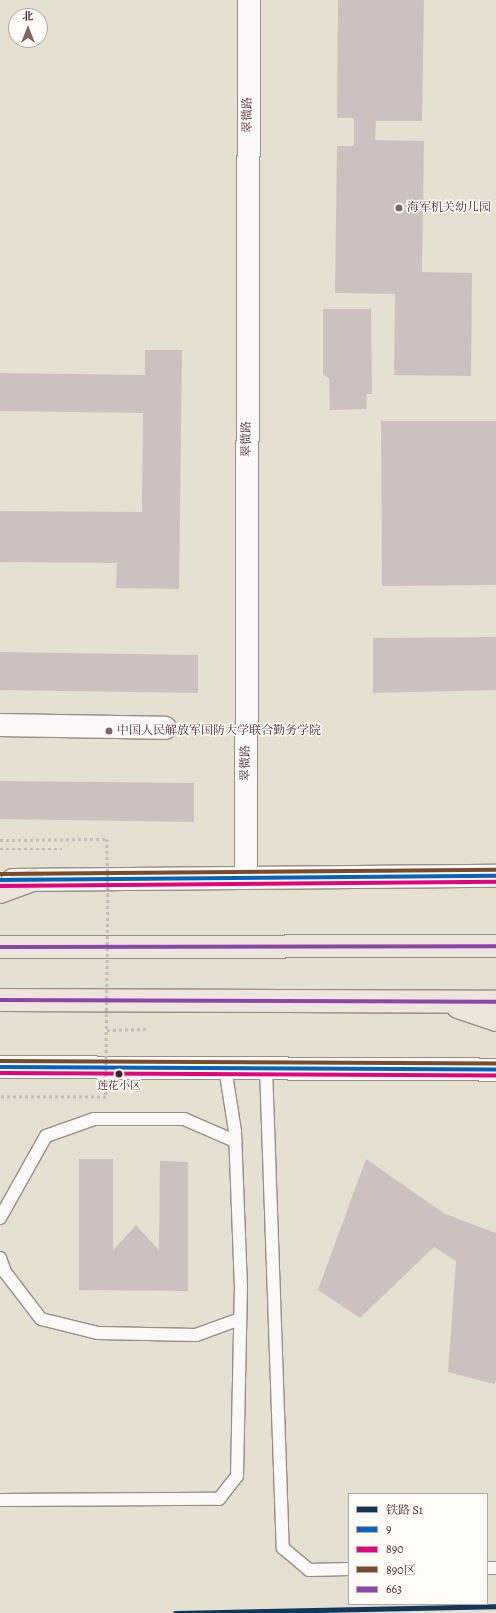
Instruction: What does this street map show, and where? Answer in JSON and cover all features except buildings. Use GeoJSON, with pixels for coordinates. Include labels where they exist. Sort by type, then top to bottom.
{"type":"FeatureCollection","features":[{"type":"Feature","properties":{"kind":"highway"},"geometry":{"type":"LineString","coordinates":[[0,892],[33,880]]}},
{"type":"Feature","properties":{"kind":"highway"},"geometry":{"type":"LineString","coordinates":[[0,947],[496,946]]}},
{"type":"Feature","properties":{"kind":"highway"},"geometry":{"type":"LineString","coordinates":[[0,1000],[496,1002]]}},
{"type":"Feature","properties":{"kind":"highway"},"geometry":{"type":"LineString","coordinates":[[444,1001],[496,1020]]}},
{"type":"Feature","properties":{"kind":"street","name":"翠微路"},"geometry":{"type":"LineString","coordinates":[[246,878],[249,0]]}},
{"type":"Feature","properties":{"kind":"street"},"geometry":{"type":"LineString","coordinates":[[0,725],[165,728]]}},
{"type":"Feature","properties":{"kind":"street"},"geometry":{"type":"LineString","coordinates":[[0,880],[496,876]]}},
{"type":"Feature","properties":{"kind":"street"},"geometry":{"type":"LineString","coordinates":[[0,1067],[496,1070]]}},
{"type":"Feature","properties":{"kind":"lane"},"geometry":{"type":"LineString","coordinates":[[0,1500],[219,1499],[237,1476],[241,1288],[235,1140],[225,1068]]}},
{"type":"Feature","properties":{"kind":"lane"},"geometry":{"type":"LineString","coordinates":[[266,1068],[284,1548],[309,1570],[348,1569]]}},
{"type":"Feature","properties":{"kind":"lane"},"geometry":{"type":"LineString","coordinates":[[0,1218],[46,1136],[94,1119],[184,1119],[235,1140]]}},
{"type":"Feature","properties":{"kind":"lane"},"geometry":{"type":"LineString","coordinates":[[0,1258],[5,1272],[41,1319],[98,1333],[196,1335],[240,1319]]}},
{"type":"Feature","properties":{"kind":"path"},"geometry":{"type":"LineString","coordinates":[[0,840],[107,839],[106,1097],[0,1097]]}},
{"type":"Feature","properties":{"kind":"path"},"geometry":{"type":"LineString","coordinates":[[0,849],[62,849]]}},
{"type":"Feature","properties":{"kind":"path"},"geometry":{"type":"LineString","coordinates":[[106,1030],[149,1029]]}},
{"type":"Feature","properties":{"kind":"rail line","name":"S1"},"geometry":{"type":"LineString","coordinates":[[175,1613],[496,1606]]}},
{"type":"Feature","properties":{"kind":"transit line","name":"890区"},"geometry":{"type":"LineString","coordinates":[[0,874],[496,870]]}},
{"type":"Feature","properties":{"kind":"transit line","name":"9"},"geometry":{"type":"LineString","coordinates":[[0,880],[496,876]]}},
{"type":"Feature","properties":{"kind":"transit line","name":"890"},"geometry":{"type":"LineString","coordinates":[[0,886],[496,882]]}},
{"type":"Feature","properties":{"kind":"transit line","name":"663"},"geometry":{"type":"LineString","coordinates":[[0,947],[496,946]]}},
{"type":"Feature","properties":{"kind":"transit line","name":"663"},"geometry":{"type":"LineString","coordinates":[[0,1000],[496,1002]]}},
{"type":"Feature","properties":{"kind":"transit line","name":"890区"},"geometry":{"type":"LineString","coordinates":[[0,1061],[496,1064]]}},
{"type":"Feature","properties":{"kind":"transit line","name":"9"},"geometry":{"type":"LineString","coordinates":[[0,1067],[496,1070]]}},
{"type":"Feature","properties":{"kind":"transit line","name":"890"},"geometry":{"type":"LineString","coordinates":[[0,1073],[496,1076]]}},
{"type":"Feature","properties":{"kind":"place","name":"海军机关幼儿园"},"geometry":{"type":"Point","coordinates":[399,208]}},
{"type":"Feature","properties":{"kind":"place","name":"中国人民解放军国防大学联合勤务学院"},"geometry":{"type":"Point","coordinates":[109,731]}},
{"type":"Feature","properties":{"kind":"place","name":"莲花小区"},"geometry":{"type":"Point","coordinates":[119,1074]}}]}
